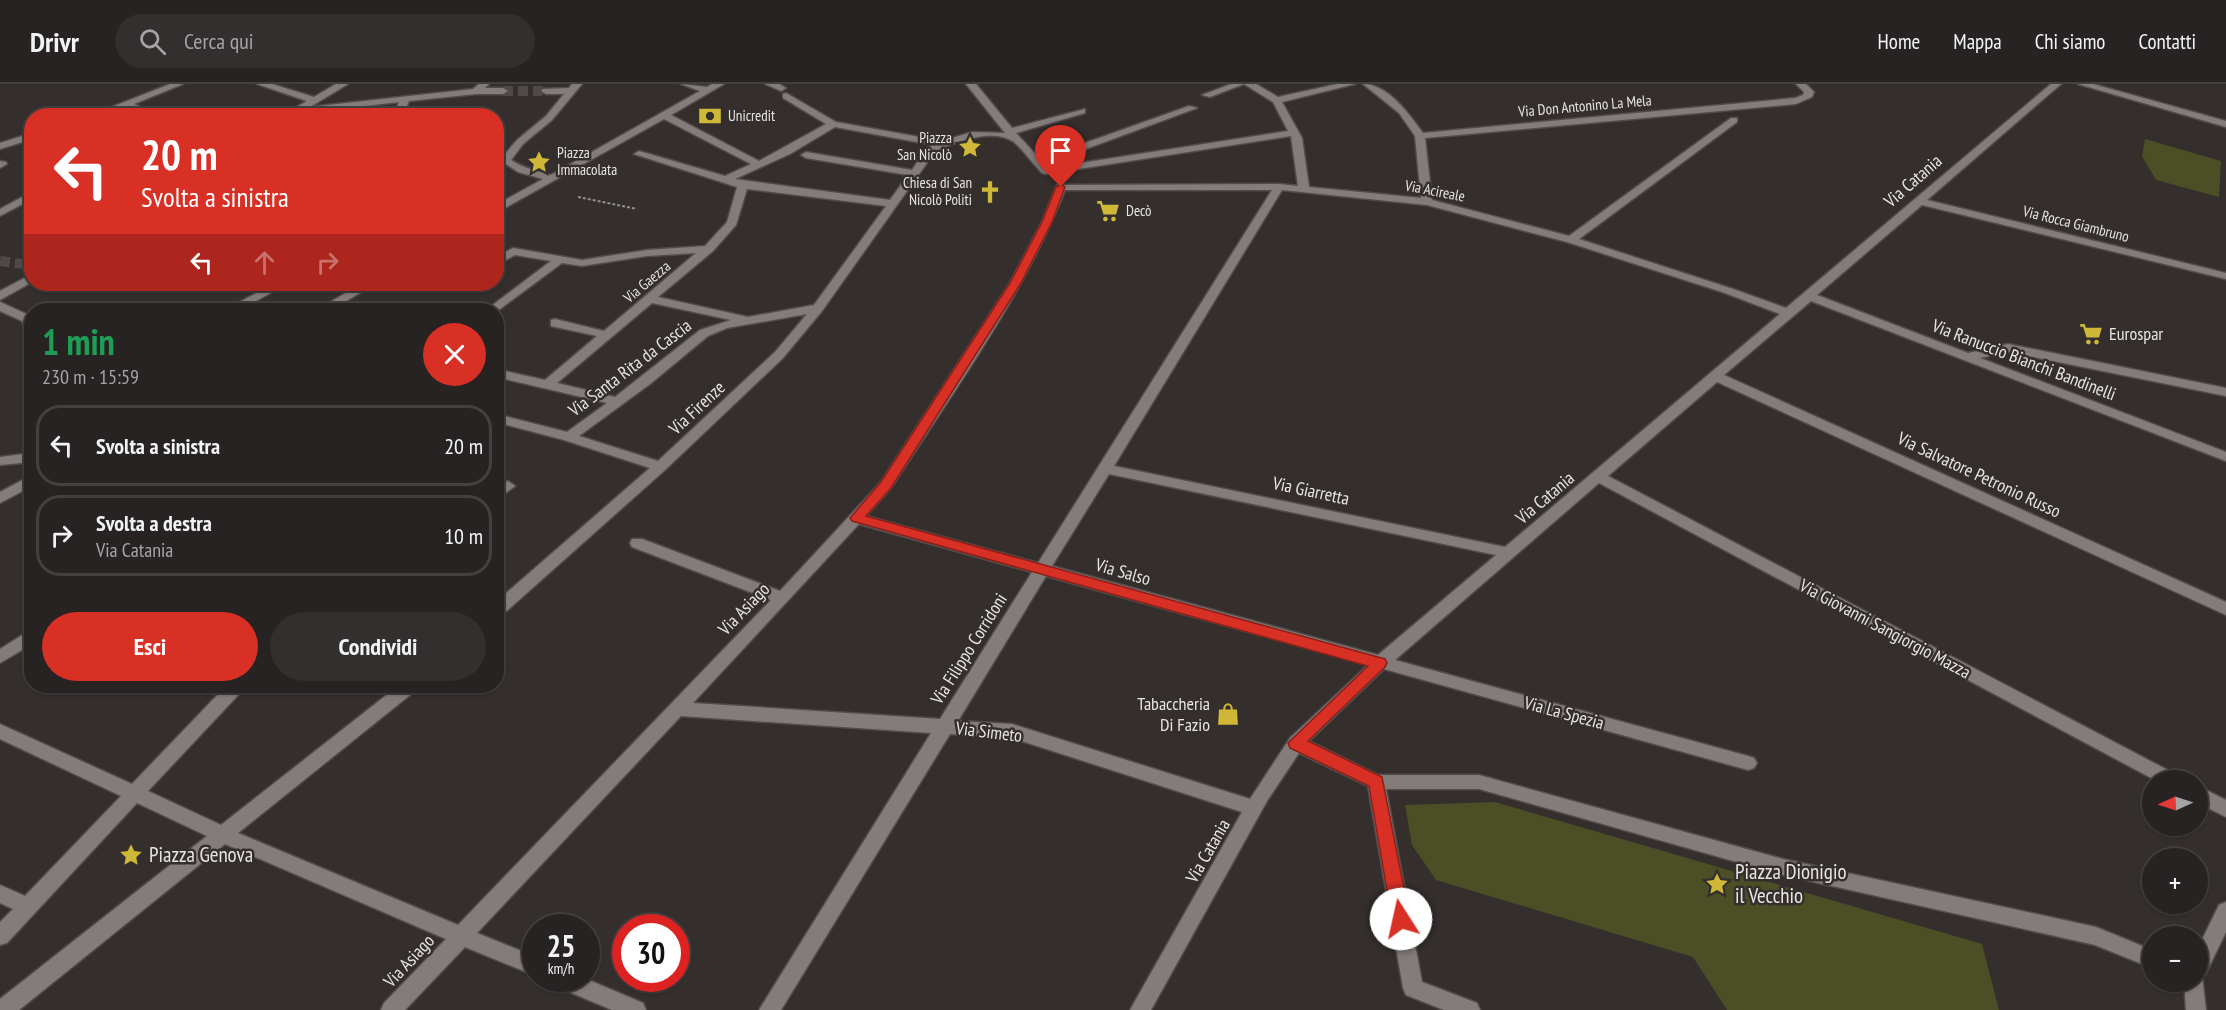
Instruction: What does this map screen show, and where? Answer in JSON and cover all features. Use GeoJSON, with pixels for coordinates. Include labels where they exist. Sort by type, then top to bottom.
{"type":"FeatureCollection","features":[{"type":"Feature","properties":{"kind":"street"},"geometry":{"type":"LineString","coordinates":[[116,108],[178,84]]}},
{"type":"Feature","properties":{"kind":"street"},"geometry":{"type":"LineString","coordinates":[[262,84],[315,99]]}},
{"type":"Feature","properties":{"kind":"street"},"geometry":{"type":"LineString","coordinates":[[301,108],[343,84]]}},
{"type":"Feature","properties":{"kind":"street"},"geometry":{"type":"LineString","coordinates":[[686,84],[708,90]]}},
{"type":"Feature","properties":{"kind":"street"},"geometry":{"type":"LineString","coordinates":[[504,205],[719,84]]}},
{"type":"Feature","properties":{"kind":"street"},"geometry":{"type":"LineString","coordinates":[[770,84],[833,124],[942,144],[976,134],[1013,136],[1027,128],[1082,111]]}},
{"type":"Feature","properties":{"kind":"street"},"geometry":{"type":"LineString","coordinates":[[971,84],[1013,136],[1061,187]]}},
{"type":"Feature","properties":{"kind":"street"},"geometry":{"type":"LineString","coordinates":[[1207,95],[1240,84]]}},
{"type":"Feature","properties":{"kind":"street"},"geometry":{"type":"LineString","coordinates":[[1249,84],[1277,100],[1297,138],[1304,188]]}},
{"type":"Feature","properties":{"kind":"street"},"geometry":{"type":"LineString","coordinates":[[1277,100],[1350,84]]}},
{"type":"Feature","properties":{"kind":"street"},"geometry":{"type":"LineString","coordinates":[[1368,84],[1402,111],[1420,136],[1427,202]]}},
{"type":"Feature","properties":{"kind":"street","name":"Via Don Antonino La Mela"},"geometry":{"type":"LineString","coordinates":[[1420,136],[1796,101],[1807,97],[1809,92],[1801,84]]}},
{"type":"Feature","properties":{"kind":"street","name":"Via Catania"},"geometry":{"type":"LineString","coordinates":[[1140,1010],[1254,808],[1296,743],[1380,663],[2056,84]]}},
{"type":"Feature","properties":{"kind":"street"},"geometry":{"type":"LineString","coordinates":[[2083,84],[2226,124]]}},
{"type":"Feature","properties":{"kind":"street"},"geometry":{"type":"LineString","coordinates":[[331,108],[480,87],[503,91]]}},
{"type":"Feature","properties":{"kind":"street"},"geometry":{"type":"LineString","coordinates":[[546,91],[574,88]]}},
{"type":"Feature","properties":{"kind":"street"},"geometry":{"type":"LineString","coordinates":[[504,158],[549,118],[574,88]]}},
{"type":"Feature","properties":{"kind":"street"},"geometry":{"type":"LineString","coordinates":[[402,108],[406,98]]}},
{"type":"Feature","properties":{"kind":"street"},"geometry":{"type":"LineString","coordinates":[[127,104],[136,108]]}},
{"type":"Feature","properties":{"kind":"street"},"geometry":{"type":"LineString","coordinates":[[1038,163],[1192,108]]}},
{"type":"Feature","properties":{"kind":"street"},"geometry":{"type":"LineString","coordinates":[[664,115],[758,164]]}},
{"type":"Feature","properties":{"kind":"street"},"geometry":{"type":"LineString","coordinates":[[1571,240],[1734,120]]}},
{"type":"Feature","properties":{"kind":"street"},"geometry":{"type":"LineString","coordinates":[[726,180],[786,152],[833,124]]}},
{"type":"Feature","properties":{"kind":"street"},"geometry":{"type":"LineString","coordinates":[[1046,171],[1294,133]]}},
{"type":"Feature","properties":{"kind":"street"},"geometry":{"type":"LineString","coordinates":[[0,146],[24,138]]}},
{"type":"Feature","properties":{"kind":"street","name":"Via Firenze"},"geometry":{"type":"LineString","coordinates":[[504,604],[660,467],[779,355],[818,308],[913,173],[930,151],[942,144]]}},
{"type":"Feature","properties":{"kind":"street"},"geometry":{"type":"LineString","coordinates":[[639,154],[743,185],[891,203]]}},
{"type":"Feature","properties":{"kind":"street"},"geometry":{"type":"LineString","coordinates":[[806,155],[913,173]]}},
{"type":"Feature","properties":{"kind":"street"},"geometry":{"type":"LineString","coordinates":[[504,162],[525,171],[553,178]]}},
{"type":"Feature","properties":{"kind":"street","name":"Via Gaezza"},"geometry":{"type":"LineString","coordinates":[[547,385],[709,249],[732,223],[743,185]]}},
{"type":"Feature","properties":{"kind":"street","name":"Via Acireale"},"geometry":{"type":"LineString","coordinates":[[1061,187],[1304,188],[1427,202],[1571,240],[1729,291],[1788,314]]}},
{"type":"Feature","properties":{"kind":"street","name":"Via Asiago"},"geometry":{"type":"LineString","coordinates":[[391,1010],[459,935],[677,709],[886,485],[1016,283],[1047,222],[1061,187]]}},
{"type":"Feature","properties":{"kind":"street","name":"Via Filippo Corridoni"},"geometry":{"type":"LineString","coordinates":[[769,1010],[1279,187]]}},
{"type":"Feature","properties":{"kind":"street"},"geometry":{"type":"LineString","coordinates":[[0,213],[24,199]]}},
{"type":"Feature","properties":{"kind":"street","name":"Via Rocca Giambruno"},"geometry":{"type":"LineString","coordinates":[[1919,201],[2226,276]]}},
{"type":"Feature","properties":{"kind":"street"},"geometry":{"type":"LineString","coordinates":[[504,257],[513,251],[582,262],[647,253],[709,249]]}},
{"type":"Feature","properties":{"kind":"street"},"geometry":{"type":"LineString","coordinates":[[501,303],[559,260]]}},
{"type":"Feature","properties":{"kind":"street"},"geometry":{"type":"LineString","coordinates":[[0,296],[24,282]]}},
{"type":"Feature","properties":{"kind":"street"},"geometry":{"type":"LineString","coordinates":[[244,303],[267,291]]}},
{"type":"Feature","properties":{"kind":"street"},"geometry":{"type":"LineString","coordinates":[[335,303],[357,291]]}},
{"type":"Feature","properties":{"kind":"street","name":"Via Ranuccio Bianchi Bandinelli"},"geometry":{"type":"LineString","coordinates":[[1809,296],[2226,457]]}},
{"type":"Feature","properties":{"kind":"street"},"geometry":{"type":"LineString","coordinates":[[651,299],[749,320]]}},
{"type":"Feature","properties":{"kind":"street"},"geometry":{"type":"LineString","coordinates":[[0,306],[24,318]]}},
{"type":"Feature","properties":{"kind":"street","name":"Via Santa Rita da Cascia"},"geometry":{"type":"LineString","coordinates":[[569,437],[704,333],[724,325],[818,308]]}},
{"type":"Feature","properties":{"kind":"street"},"geometry":{"type":"LineString","coordinates":[[555,323],[608,335]]}},
{"type":"Feature","properties":{"kind":"street"},"geometry":{"type":"LineString","coordinates":[[1966,357],[2008,348],[2226,392]]}},
{"type":"Feature","properties":{"kind":"street"},"geometry":{"type":"LineString","coordinates":[[504,375],[617,401]]}},
{"type":"Feature","properties":{"kind":"street","name":"Via Salvatore Petronio Russo"},"geometry":{"type":"LineString","coordinates":[[1716,376],[2226,609]]}},
{"type":"Feature","properties":{"kind":"street"},"geometry":{"type":"LineString","coordinates":[[504,420],[569,437],[660,467]]}},
{"type":"Feature","properties":{"kind":"street"},"geometry":{"type":"LineString","coordinates":[[0,461],[24,458]]}},
{"type":"Feature","properties":{"kind":"street","name":"Via Giarretta"},"geometry":{"type":"LineString","coordinates":[[1104,468],[1509,553]]}},
{"type":"Feature","properties":{"kind":"street","name":"Via Giovanni Sangiorgio Mazza"},"geometry":{"type":"LineString","coordinates":[[1599,477],[2152,770]]}},
{"type":"Feature","properties":{"kind":"street"},"geometry":{"type":"LineString","coordinates":[[0,498],[24,484]]}},
{"type":"Feature","properties":{"kind":"street","name":"Via Salso"},"geometry":{"type":"LineString","coordinates":[[856,518],[1380,663]]}},
{"type":"Feature","properties":{"kind":"street"},"geometry":{"type":"LineString","coordinates":[[637,543],[782,598]]}},
{"type":"Feature","properties":{"kind":"street"},"geometry":{"type":"LineString","coordinates":[[0,657],[24,640]]}},
{"type":"Feature","properties":{"kind":"street","name":"Via La Spezia"},"geometry":{"type":"LineString","coordinates":[[1380,663],[1748,763]]}},
{"type":"Feature","properties":{"kind":"street"},"geometry":{"type":"LineString","coordinates":[[0,936],[229,693]]}},
{"type":"Feature","properties":{"kind":"street"},"geometry":{"type":"LineString","coordinates":[[3,1010],[399,693]]}},
{"type":"Feature","properties":{"kind":"street","name":"Via Simeto"},"geometry":{"type":"LineString","coordinates":[[677,709],[1012,731],[1254,808]]}},
{"type":"Feature","properties":{"kind":"street"},"geometry":{"type":"LineString","coordinates":[[0,731],[245,845],[522,962]]}},
{"type":"Feature","properties":{"kind":"street"},"geometry":{"type":"LineString","coordinates":[[1296,743],[1376,782],[1479,782],[1783,867],[2096,936],[2142,955]]}},
{"type":"Feature","properties":{"kind":"street"},"geometry":{"type":"LineString","coordinates":[[1376,782],[1413,988],[1470,1010]]}},
{"type":"Feature","properties":{"kind":"street"},"geometry":{"type":"LineString","coordinates":[[2208,800],[2226,809]]}},
{"type":"Feature","properties":{"kind":"street"},"geometry":{"type":"LineString","coordinates":[[0,894],[28,906]]}},
{"type":"Feature","properties":{"kind":"street"},"geometry":{"type":"LineString","coordinates":[[2208,948],[2226,911]]}},
{"type":"Feature","properties":{"kind":"street"},"geometry":{"type":"LineString","coordinates":[[593,992],[636,1010]]}},
{"type":"Feature","properties":{"kind":"street"},"geometry":{"type":"LineString","coordinates":[[2195,992],[2196,1010]]}},
{"type":"Feature","properties":{"kind":"path"},"geometry":{"type":"LineString","coordinates":[[536,187],[637,209]]}},
{"type":"Feature","properties":{"kind":"green space"},"geometry":{"type":"Polygon","coordinates":[[[2145,139],[2221,161],[2219,197],[2156,180],[2142,156],[2145,139]]]}},
{"type":"Feature","properties":{"kind":"green space"},"geometry":{"type":"Polygon","coordinates":[[[1495,802],[1982,944],[1999,1010],[1727,1010],[1693,957],[1436,880],[1412,845],[1405,805],[1495,802]]]}},
{"type":"Feature","properties":{"kind":"tunnel"},"geometry":{"type":"LineString","coordinates":[[503,91],[546,91]]}},
{"type":"Feature","properties":{"kind":"tunnel"},"geometry":{"type":"LineString","coordinates":[[0,261],[24,264]]}},
{"type":"Feature","properties":{"kind":"place","name":"Unicredit"},"geometry":{"type":"Point","coordinates":[710,116]}},
{"type":"Feature","properties":{"kind":"place","name":"Piazza San Nicolò"},"geometry":{"type":"Point","coordinates":[970,147]}},
{"type":"Feature","properties":{"kind":"place","name":"Piazza Immacolata"},"geometry":{"type":"Point","coordinates":[539,162]}},
{"type":"Feature","properties":{"kind":"place","name":"Chiesa di San Nicolò Politi"},"geometry":{"type":"Point","coordinates":[990,192]}},
{"type":"Feature","properties":{"kind":"place","name":"Decò"},"geometry":{"type":"Point","coordinates":[1108,211]}},
{"type":"Feature","properties":{"kind":"place","name":"Eurospar"},"geometry":{"type":"Point","coordinates":[2091,334]}},
{"type":"Feature","properties":{"kind":"place","name":"Tabaccheria Di Fazio"},"geometry":{"type":"Point","coordinates":[1228,714]}},
{"type":"Feature","properties":{"kind":"place","name":"Piazza Genova"},"geometry":{"type":"Point","coordinates":[131,855]}},
{"type":"Feature","properties":{"kind":"place","name":"Piazza Dionigio il Vecchio"},"geometry":{"type":"Point","coordinates":[1717,884]}},
{"type":"Feature","properties":{"kind":"route"},"geometry":{"type":"LineString","coordinates":[[1061,187],[1047,222],[1016,283],[886,485],[856,518],[1380,663],[1296,743],[1376,782],[1401,919]]}}]}
